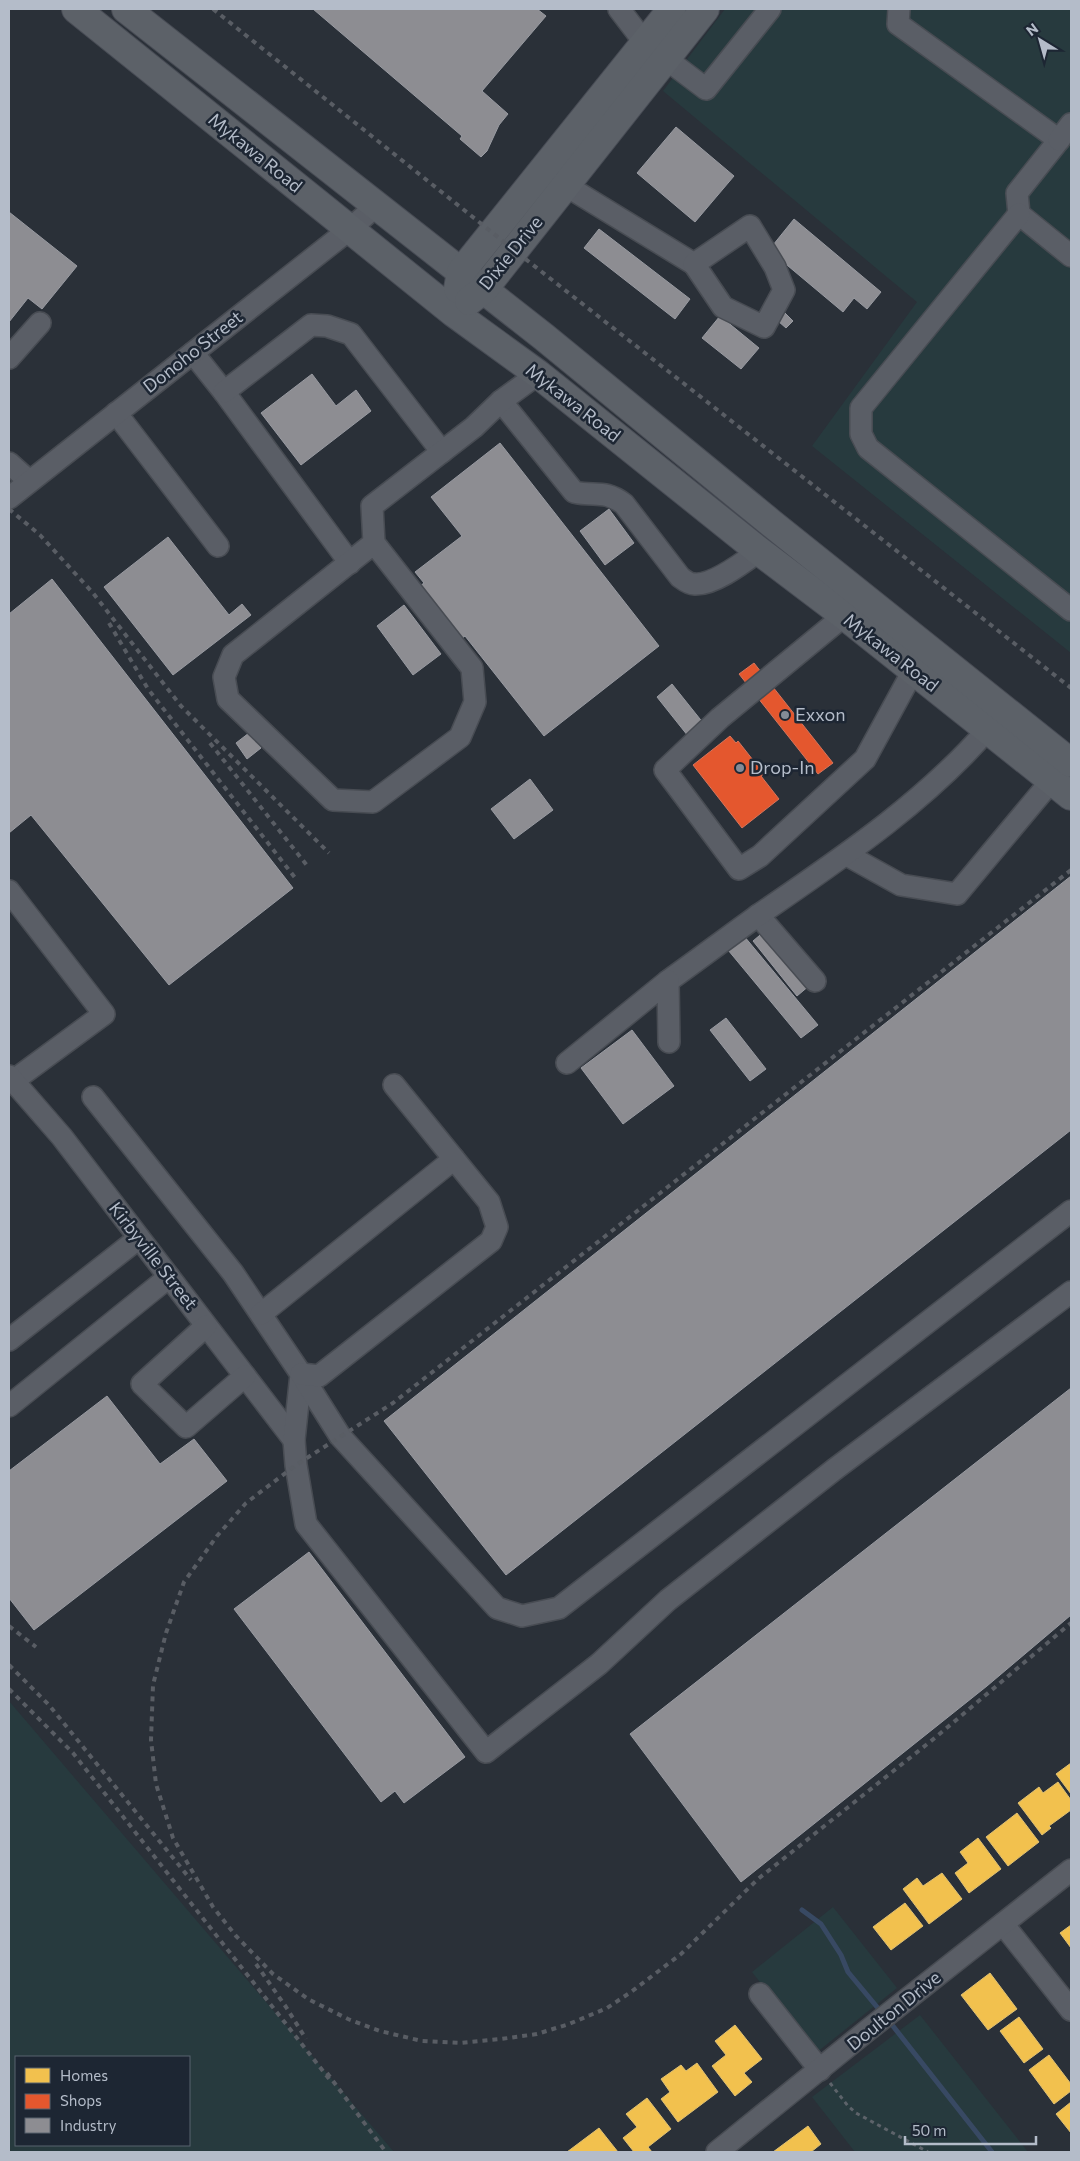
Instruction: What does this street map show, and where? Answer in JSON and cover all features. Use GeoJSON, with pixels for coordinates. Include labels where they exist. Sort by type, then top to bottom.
{"type":"FeatureCollection","features":[{"type":"Feature","properties":{"kind":"main road","name":"Mykawa Road"},"geometry":{"type":"LineString","coordinates":[[76,9],[454,312],[538,374],[751,557],[845,616],[913,671],[997,719]]}},
{"type":"Feature","properties":{"kind":"main road","name":"Mykawa Road"},"geometry":{"type":"LineString","coordinates":[[126,9],[552,343],[865,597],[1065,780]]}},
{"type":"Feature","properties":{"kind":"main road","name":"Dixie Drive"},"geometry":{"type":"LineString","coordinates":[[454,312],[483,290],[565,185],[656,51],[672,9]]}},
{"type":"Feature","properties":{"kind":"main road","name":"Dixie Drive"},"geometry":{"type":"LineString","coordinates":[[454,312],[461,272],[656,51],[706,9]]}},
{"type":"Feature","properties":{"kind":"street"},"geometry":{"type":"LineString","coordinates":[[619,9],[656,51],[706,88],[770,9]]}},
{"type":"Feature","properties":{"kind":"street"},"geometry":{"type":"LineString","coordinates":[[899,9],[898,24],[1065,132],[1017,193],[1019,214],[861,408],[861,434],[868,448],[1071,610]]}},
{"type":"Feature","properties":{"kind":"street"},"geometry":{"type":"LineString","coordinates":[[565,185],[694,264],[723,307],[764,327],[784,290],[775,267],[750,226],[694,264]]}},
{"type":"Feature","properties":{"kind":"street","name":"Donoho Street"},"geometry":{"type":"LineString","coordinates":[[9,498],[350,229],[377,205]]}},
{"type":"Feature","properties":{"kind":"street"},"geometry":{"type":"LineString","coordinates":[[1019,214],[1071,256]]}},
{"type":"Feature","properties":{"kind":"street"},"geometry":{"type":"LineString","coordinates":[[9,358],[40,323]]}},
{"type":"Feature","properties":{"kind":"street"},"geometry":{"type":"LineString","coordinates":[[224,392],[311,325],[327,326],[351,334],[442,452]]}},
{"type":"Feature","properties":{"kind":"street"},"geometry":{"type":"LineString","coordinates":[[193,353],[350,562]]}},
{"type":"Feature","properties":{"kind":"street"},"geometry":{"type":"LineString","coordinates":[[374,543],[233,655],[224,677],[228,699],[333,800],[374,802],[460,736],[475,702],[472,668],[374,543],[372,506],[474,427],[501,401],[538,374]]}},
{"type":"Feature","properties":{"kind":"street"},"geometry":{"type":"LineString","coordinates":[[501,401],[574,492],[585,494],[602,493],[615,497],[624,504],[680,577],[691,584],[705,584],[751,557]]}},
{"type":"Feature","properties":{"kind":"street"},"geometry":{"type":"LineString","coordinates":[[116,413],[218,546]]}},
{"type":"Feature","properties":{"kind":"street"},"geometry":{"type":"LineString","coordinates":[[9,463],[29,481]]}},
{"type":"Feature","properties":{"kind":"street"},"geometry":{"type":"LineString","coordinates":[[865,597],[845,616],[720,718],[664,770],[739,869],[760,856],[865,759],[913,671]]}},
{"type":"Feature","properties":{"kind":"street"},"geometry":{"type":"LineString","coordinates":[[567,1063],[668,981],[758,915],[846,856],[960,761],[997,719]]}},
{"type":"Feature","properties":{"kind":"street"},"geometry":{"type":"LineString","coordinates":[[846,856],[901,885],[957,894],[1065,780]]}},
{"type":"Feature","properties":{"kind":"street"},"geometry":{"type":"LineString","coordinates":[[9,891],[104,1014],[10,1079]]}},
{"type":"Feature","properties":{"kind":"street"},"geometry":{"type":"LineString","coordinates":[[758,915],[815,981]]}},
{"type":"Feature","properties":{"kind":"street"},"geometry":{"type":"LineString","coordinates":[[668,981],[669,1042]]}},
{"type":"Feature","properties":{"kind":"street","name":"Kirbyville Street"},"geometry":{"type":"LineString","coordinates":[[10,1079],[62,1137],[294,1440]]}},
{"type":"Feature","properties":{"kind":"street"},"geometry":{"type":"LineString","coordinates":[[301,1374],[319,1376],[491,1241],[497,1227],[489,1202],[394,1085]]}},
{"type":"Feature","properties":{"kind":"street"},"geometry":{"type":"LineString","coordinates":[[93,1098],[233,1273],[340,1436],[497,1608],[522,1616],[559,1608],[1071,1212]]}},
{"type":"Feature","properties":{"kind":"street"},"geometry":{"type":"LineString","coordinates":[[261,1314],[454,1159]]}},
{"type":"Feature","properties":{"kind":"street"},"geometry":{"type":"LineString","coordinates":[[9,1340],[139,1238]]}},
{"type":"Feature","properties":{"kind":"street"},"geometry":{"type":"LineString","coordinates":[[9,1406],[169,1277]]}},
{"type":"Feature","properties":{"kind":"street"},"geometry":{"type":"LineString","coordinates":[[301,1374],[294,1440],[296,1465],[306,1524],[486,1752],[599,1664],[668,1600],[835,1469],[1071,1292]]}},
{"type":"Feature","properties":{"kind":"street"},"geometry":{"type":"LineString","coordinates":[[206,1326],[142,1384],[186,1427],[245,1376]]}},
{"type":"Feature","properties":{"kind":"street","name":"Doulton Drive"},"geometry":{"type":"LineString","coordinates":[[717,2152],[823,2075],[868,2030],[1071,1870]]}},
{"type":"Feature","properties":{"kind":"street"},"geometry":{"type":"LineString","coordinates":[[1003,1924],[1071,2010]]}},
{"type":"Feature","properties":{"kind":"street"},"geometry":{"type":"LineString","coordinates":[[760,1994],[823,2075]]}},
{"type":"Feature","properties":{"kind":"path"},"geometry":{"type":"LineString","coordinates":[[823,2075],[856,2113],[928,2152]]}},
{"type":"Feature","properties":{"kind":"green space"},"geometry":{"type":"Polygon","coordinates":[[[725,9],[1071,9],[1071,653],[812,446],[917,302],[663,91],[725,9]]]}},
{"type":"Feature","properties":{"kind":"green space"},"geometry":{"type":"Polygon","coordinates":[[[9,1701],[394,2152],[9,2152],[9,1701]]]}},
{"type":"Feature","properties":{"kind":"green space"},"geometry":{"type":"Polygon","coordinates":[[[833,1907],[897,1988],[816,2053],[752,1972],[833,1907]]]}},
{"type":"Feature","properties":{"kind":"green space"},"geometry":{"type":"Polygon","coordinates":[[[920,2015],[1028,2152],[855,2152],[812,2097],[920,2015]]]}},
{"type":"Feature","properties":{"kind":"building: Homes"},"geometry":{"type":"Polygon","coordinates":[[[1071,1763],[1071,1794],[1056,1774],[1071,1763]]]}},
{"type":"Feature","properties":{"kind":"building: Homes"},"geometry":{"type":"Polygon","coordinates":[[[1058,1782],[1071,1800],[1071,1810],[1049,1826],[1051,1828],[1042,1835],[1018,1803],[1039,1787],[1043,1793],[1058,1782]]]}},
{"type":"Feature","properties":{"kind":"building: Homes"},"geometry":{"type":"Polygon","coordinates":[[[1017,1813],[1039,1842],[1008,1866],[986,1837],[1017,1813]]]}},
{"type":"Feature","properties":{"kind":"building: Homes"},"geometry":{"type":"Polygon","coordinates":[[[978,1838],[1001,1869],[969,1893],[955,1873],[968,1863],[960,1852],[978,1838]]]}},
{"type":"Feature","properties":{"kind":"building: Homes"},"geometry":{"type":"Polygon","coordinates":[[[942,1873],[962,1899],[929,1924],[903,1889],[917,1878],[923,1886],[942,1873]]]}},
{"type":"Feature","properties":{"kind":"building: Homes"},"geometry":{"type":"Polygon","coordinates":[[[905,1903],[923,1926],[891,1950],[873,1927],[905,1903]]]}},
{"type":"Feature","properties":{"kind":"building: Homes"},"geometry":{"type":"Polygon","coordinates":[[[1071,1925],[1071,1948],[1060,1933],[1071,1925]]]}},
{"type":"Feature","properties":{"kind":"building: Homes"},"geometry":{"type":"Polygon","coordinates":[[[990,1973],[1017,2009],[988,2030],[961,1995],[990,1973]]]}},
{"type":"Feature","properties":{"kind":"building: Homes"},"geometry":{"type":"Polygon","coordinates":[[[1019,2017],[1043,2049],[1024,2063],[1000,2031],[1019,2017]]]}},
{"type":"Feature","properties":{"kind":"building: Homes"},"geometry":{"type":"Polygon","coordinates":[[[735,2025],[762,2059],[744,2073],[752,2082],[735,2096],[712,2066],[726,2055],[715,2041],[735,2025]]]}},
{"type":"Feature","properties":{"kind":"building: Homes"},"geometry":{"type":"Polygon","coordinates":[[[1049,2055],[1071,2084],[1071,2091],[1054,2104],[1029,2070],[1049,2055]]]}},
{"type":"Feature","properties":{"kind":"building: Homes"},"geometry":{"type":"Polygon","coordinates":[[[697,2063],[718,2092],[678,2122],[661,2099],[670,2092],[661,2079],[681,2065],[686,2071],[697,2063]]]}},
{"type":"Feature","properties":{"kind":"building: Homes"},"geometry":{"type":"Polygon","coordinates":[[[647,2098],[671,2129],[648,2147],[652,2152],[634,2152],[623,2138],[637,2127],[626,2114],[647,2098]]]}},
{"type":"Feature","properties":{"kind":"building: Homes"},"geometry":{"type":"Polygon","coordinates":[[[1071,2102],[1071,2133],[1056,2114],[1071,2102]]]}},
{"type":"Feature","properties":{"kind":"building: Homes"},"geometry":{"type":"Polygon","coordinates":[[[808,2126],[821,2144],[811,2152],[773,2152],[808,2126]]]}},
{"type":"Feature","properties":{"kind":"building: Homes"},"geometry":{"type":"Polygon","coordinates":[[[599,2128],[618,2152],[567,2152],[599,2128]]]}},
{"type":"Feature","properties":{"kind":"building: Shops"},"geometry":{"type":"Polygon","coordinates":[[[754,663],[833,763],[818,774],[739,674],[754,663]]]}},
{"type":"Feature","properties":{"kind":"building: Shops"},"geometry":{"type":"Polygon","coordinates":[[[730,736],[736,743],[738,741],[764,774],[761,776],[779,799],[742,828],[693,765],[730,736]]]}},
{"type":"Feature","properties":{"kind":"building: Industry"},"geometry":{"type":"Polygon","coordinates":[[[313,9],[537,9],[546,16],[482,91],[508,114],[499,125],[487,151],[481,157],[460,139],[462,136],[313,9]]]}},
{"type":"Feature","properties":{"kind":"building: Industry"},"geometry":{"type":"Polygon","coordinates":[[[676,127],[734,176],[695,222],[637,173],[676,127]]]}},
{"type":"Feature","properties":{"kind":"building: Industry"},"geometry":{"type":"Polygon","coordinates":[[[9,212],[77,266],[42,309],[28,298],[9,322],[9,212]]]}},
{"type":"Feature","properties":{"kind":"building: Industry"},"geometry":{"type":"Polygon","coordinates":[[[794,219],[881,292],[867,309],[854,298],[843,312],[769,250],[794,219]]]}},
{"type":"Feature","properties":{"kind":"building: Industry"},"geometry":{"type":"Polygon","coordinates":[[[599,229],[690,299],[675,319],[584,248],[599,229]]]}},
{"type":"Feature","properties":{"kind":"building: Industry"},"geometry":{"type":"Polygon","coordinates":[[[785,313],[793,321],[786,328],[778,321],[785,313]]]}},
{"type":"Feature","properties":{"kind":"building: Industry"},"geometry":{"type":"Polygon","coordinates":[[[720,316],[759,348],[741,369],[702,338],[720,316]]]}},
{"type":"Feature","properties":{"kind":"building: Industry"},"geometry":{"type":"Polygon","coordinates":[[[312,374],[336,406],[356,390],[371,411],[301,465],[261,413],[312,374]]]}},
{"type":"Feature","properties":{"kind":"building: Industry"},"geometry":{"type":"Polygon","coordinates":[[[500,443],[659,646],[544,736],[465,636],[457,642],[416,589],[424,583],[415,572],[462,536],[431,497],[500,443]]]}},
{"type":"Feature","properties":{"kind":"building: Industry"},"geometry":{"type":"Polygon","coordinates":[[[609,509],[634,543],[605,565],[580,531],[609,509]]]}},
{"type":"Feature","properties":{"kind":"building: Industry"},"geometry":{"type":"Polygon","coordinates":[[[168,537],[229,615],[242,604],[251,615],[173,675],[104,587],[168,537]]]}},
{"type":"Feature","properties":{"kind":"building: Industry"},"geometry":{"type":"Polygon","coordinates":[[[52,579],[293,888],[169,985],[31,815],[9,833],[9,614],[52,579]]]}},
{"type":"Feature","properties":{"kind":"building: Industry"},"geometry":{"type":"Polygon","coordinates":[[[404,605],[441,654],[413,675],[377,626],[404,605]]]}},
{"type":"Feature","properties":{"kind":"building: Industry"},"geometry":{"type":"Polygon","coordinates":[[[672,684],[708,729],[692,741],[657,697],[672,684]]]}},
{"type":"Feature","properties":{"kind":"building: Industry"},"geometry":{"type":"Polygon","coordinates":[[[249,733],[261,748],[247,759],[236,743],[249,733]]]}},
{"type":"Feature","properties":{"kind":"building: Industry"},"geometry":{"type":"Polygon","coordinates":[[[530,779],[553,810],[514,839],[491,809],[530,779]]]}},
{"type":"Feature","properties":{"kind":"building: Industry"},"geometry":{"type":"Polygon","coordinates":[[[1071,876],[1071,1130],[506,1575],[384,1421],[1071,876]]]}},
{"type":"Feature","properties":{"kind":"building: Industry"},"geometry":{"type":"Polygon","coordinates":[[[766,930],[810,985],[797,996],[753,941],[766,930]]]}},
{"type":"Feature","properties":{"kind":"building: Industry"},"geometry":{"type":"Polygon","coordinates":[[[744,936],[818,1025],[801,1038],[728,950],[744,936]]]}},
{"type":"Feature","properties":{"kind":"building: Industry"},"geometry":{"type":"Polygon","coordinates":[[[726,1018],[766,1069],[750,1081],[710,1030],[726,1018]]]}},
{"type":"Feature","properties":{"kind":"building: Industry"},"geometry":{"type":"Polygon","coordinates":[[[632,1030],[674,1086],[623,1124],[581,1068],[632,1030]]]}},
{"type":"Feature","properties":{"kind":"building: Industry"},"geometry":{"type":"Polygon","coordinates":[[[1071,1388],[1071,1615],[987,1686],[741,1882],[630,1734],[1071,1388]]]}},
{"type":"Feature","properties":{"kind":"building: Industry"},"geometry":{"type":"Polygon","coordinates":[[[107,1396],[160,1464],[194,1439],[227,1481],[34,1630],[9,1598],[9,1471],[107,1396]]]}},
{"type":"Feature","properties":{"kind":"building: Industry"},"geometry":{"type":"Polygon","coordinates":[[[309,1552],[465,1757],[404,1803],[395,1791],[381,1802],[234,1609],[309,1552]]]}},
{"type":"Feature","properties":{"kind":"waterway"},"geometry":{"type":"LineString","coordinates":[[802,1910],[821,1924],[841,1955],[848,1972],[882,2013]]}},
{"type":"Feature","properties":{"kind":"waterway"},"geometry":{"type":"LineString","coordinates":[[889,2021],[992,2152]]}},
{"type":"Feature","properties":{"kind":"railway"},"geometry":{"type":"LineString","coordinates":[[213,9],[514,250],[1071,688]]}},
{"type":"Feature","properties":{"kind":"railway"},"geometry":{"type":"LineString","coordinates":[[9,509],[40,535],[93,593],[181,706],[329,853]]}},
{"type":"Feature","properties":{"kind":"railway"},"geometry":{"type":"LineString","coordinates":[[109,623],[148,689],[296,879]]}},
{"type":"Feature","properties":{"kind":"railway"},"geometry":{"type":"LineString","coordinates":[[210,743],[309,868]]}},
{"type":"Feature","properties":{"kind":"railway"},"geometry":{"type":"LineString","coordinates":[[1071,870],[393,1403],[296,1465],[246,1503],[217,1536],[184,1582],[166,1633],[153,1685],[151,1740],[156,1784],[173,1838],[213,1907],[236,1936],[273,1974],[308,1999],[348,2019],[380,2031],[422,2041],[460,2043],[537,2034],[569,2024],[607,2008],[681,1954],[758,1879],[936,1737],[1071,1623]]}},
{"type":"Feature","properties":{"kind":"railway"},"geometry":{"type":"LineString","coordinates":[[9,1626],[36,1647]]}},
{"type":"Feature","properties":{"kind":"railway"},"geometry":{"type":"LineString","coordinates":[[9,1665],[49,1705],[191,1880]]}},
{"type":"Feature","properties":{"kind":"railway"},"geometry":{"type":"LineString","coordinates":[[9,1689],[73,1753],[330,2080]]}},
{"type":"Feature","properties":{"kind":"railway"},"geometry":{"type":"LineString","coordinates":[[256,1964],[306,2039]]}},
{"type":"Feature","properties":{"kind":"railway"},"geometry":{"type":"LineString","coordinates":[[327,2073],[386,2152]]}},
{"type":"Feature","properties":{"kind":"place","name":"Exxon"},"geometry":{"type":"Point","coordinates":[785,715]}},
{"type":"Feature","properties":{"kind":"place","name":"Drop-In"},"geometry":{"type":"Point","coordinates":[740,768]}}]}
